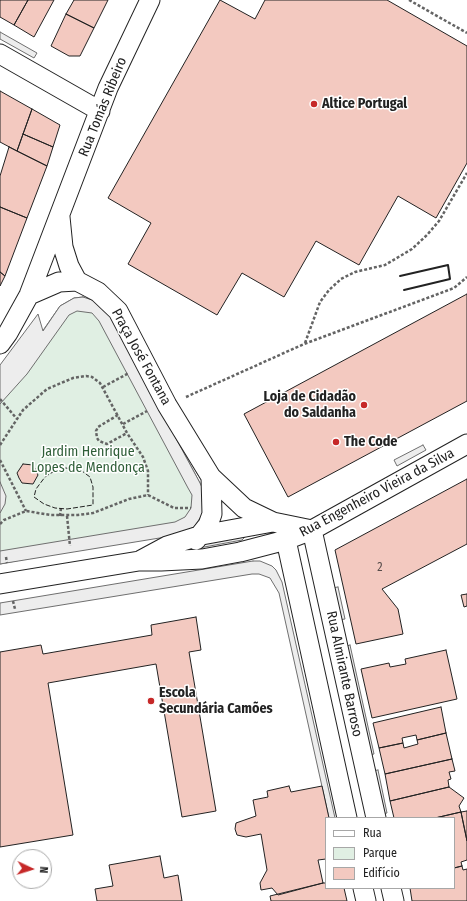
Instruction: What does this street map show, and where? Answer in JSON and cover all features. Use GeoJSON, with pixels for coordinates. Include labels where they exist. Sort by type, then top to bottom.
{"type":"FeatureCollection","features":[{"type":"Feature","properties":{"kind":"street","name":"Rua Tomás Ribeiro"},"geometry":{"type":"LineString","coordinates":[[29,295],[108,88],[150,0]]}},
{"type":"Feature","properties":{"kind":"street"},"geometry":{"type":"LineString","coordinates":[[0,54],[100,111]]}},
{"type":"Feature","properties":{"kind":"street"},"geometry":{"type":"LineString","coordinates":[[0,344],[8,333],[29,295],[59,282],[77,281],[69,266],[63,247],[60,215]]}},
{"type":"Feature","properties":{"kind":"street","name":"Praça José Fontana"},"geometry":{"type":"LineString","coordinates":[[77,281],[98,292],[118,311],[160,407],[211,477],[244,508],[273,522],[312,530]]}},
{"type":"Feature","properties":{"kind":"street","name":"Rua Engenheiro Vieira da Silva"},"geometry":{"type":"LineString","coordinates":[[286,540],[312,530],[467,444]]}},
{"type":"Feature","properties":{"kind":"street","name":"Praça José Fontana"},"geometry":{"type":"LineString","coordinates":[[161,561],[193,544],[202,535],[212,514],[211,477]]}},
{"type":"Feature","properties":{"kind":"street","name":"Praça José Fontana"},"geometry":{"type":"LineString","coordinates":[[139,561],[166,546],[202,535],[273,522]]}},
{"type":"Feature","properties":{"kind":"street","name":"Rua Almirante Barroso"},"geometry":{"type":"LineString","coordinates":[[312,530],[376,817]]}},
{"type":"Feature","properties":{"kind":"street","name":"Praça José Fontana"},"geometry":{"type":"LineString","coordinates":[[0,584],[139,561],[161,561],[210,557],[240,552],[286,540]]}},
{"type":"Feature","properties":{"kind":"street","name":"Rua Almirante Barroso"},"geometry":{"type":"LineString","coordinates":[[286,540],[348,817]]}},
{"type":"Feature","properties":{"kind":"street"},"geometry":{"type":"LineString","coordinates":[[363,889],[366,901]]}},
{"type":"Feature","properties":{"kind":"street"},"geometry":{"type":"LineString","coordinates":[[391,889],[394,901]]}},
{"type":"Feature","properties":{"kind":"path"},"geometry":{"type":"LineString","coordinates":[[409,0],[467,33]]}},
{"type":"Feature","properties":{"kind":"path"},"geometry":{"type":"LineString","coordinates":[[304,344],[320,302],[329,290],[341,279],[355,272],[385,265],[412,249],[439,221],[467,173]]}},
{"type":"Feature","properties":{"kind":"path"},"geometry":{"type":"LineString","coordinates":[[123,424],[304,344],[454,288],[467,277]]}},
{"type":"Feature","properties":{"kind":"path"},"geometry":{"type":"LineString","coordinates":[[103,387],[133,371]]}},
{"type":"Feature","properties":{"kind":"path"},"geometry":{"type":"LineString","coordinates":[[0,445],[17,419],[34,398],[61,382],[86,376],[97,380],[103,387],[127,433],[143,457],[148,471],[148,495]]}},
{"type":"Feature","properties":{"kind":"path"},"geometry":{"type":"LineString","coordinates":[[0,399],[17,419]]}},
{"type":"Feature","properties":{"kind":"path"},"geometry":{"type":"LineString","coordinates":[[118,416],[98,427],[96,431],[99,442],[107,444],[127,433]]}},
{"type":"Feature","properties":{"kind":"path"},"geometry":{"type":"LineString","coordinates":[[0,460],[26,511]]}},
{"type":"Feature","properties":{"kind":"path"},"geometry":{"type":"LineString","coordinates":[[0,524],[4,520],[26,511],[60,516],[93,513],[129,499],[148,495],[174,508],[198,510]]}},
{"type":"Feature","properties":{"kind":"path"},"geometry":{"type":"LineString","coordinates":[[60,516],[61,508]]}},
{"type":"Feature","properties":{"kind":"path"},"geometry":{"type":"LineString","coordinates":[[66,516],[70,546]]}},
{"type":"Feature","properties":{"kind":"green space","name":"Jardim Henrique Lopes de Mendonça"},"geometry":{"type":"Polygon","coordinates":[[[83,297],[109,314],[200,483],[200,520],[194,527],[0,564],[0,385],[37,339],[60,306],[74,298],[83,297]]]}},
{"type":"Feature","properties":{"kind":"shaded area"},"geometry":{"type":"Polygon","coordinates":[[[0,32],[37,53],[34,58],[0,39],[0,32]]]}},
{"type":"Feature","properties":{"kind":"shaded area"},"geometry":{"type":"Polygon","coordinates":[[[83,297],[98,302],[109,314],[200,483],[204,492],[204,512],[194,527],[178,535],[0,564],[0,551],[175,522],[185,517],[191,508],[192,495],[99,321],[92,313],[77,311],[69,315],[27,374],[0,404],[0,365],[38,314],[43,331],[60,306],[74,298],[83,297]]]}},
{"type":"Feature","properties":{"kind":"shaded area"},"geometry":{"type":"Polygon","coordinates":[[[423,445],[426,450],[397,466],[394,460],[423,445]]]}},
{"type":"Feature","properties":{"kind":"shaded area"},"geometry":{"type":"Polygon","coordinates":[[[0,482],[6,496],[5,504],[0,513],[0,482]]]}},
{"type":"Feature","properties":{"kind":"shaded area"},"geometry":{"type":"Polygon","coordinates":[[[246,536],[242,540],[199,548],[206,542],[246,536]]]}},
{"type":"Feature","properties":{"kind":"shaded area"},"geometry":{"type":"Polygon","coordinates":[[[253,561],[260,561],[272,566],[276,570],[282,582],[335,817],[329,817],[279,593],[270,578],[259,574],[252,574],[0,615],[0,603],[253,561]]]}},
{"type":"Feature","properties":{"kind":"shaded area"},"geometry":{"type":"Polygon","coordinates":[[[338,587],[345,619],[338,620],[331,588],[338,587]]]}},
{"type":"Feature","properties":{"kind":"shaded area"},"geometry":{"type":"Polygon","coordinates":[[[350,645],[374,754],[368,755],[344,647],[350,645]]]}},
{"type":"Feature","properties":{"kind":"shaded area"},"geometry":{"type":"Polygon","coordinates":[[[378,770],[387,813],[381,814],[372,771],[378,770]]]}},
{"type":"Feature","properties":{"kind":"building"},"geometry":{"type":"Polygon","coordinates":[[[0,0],[28,0],[14,25],[0,17],[0,0]]]}},
{"type":"Feature","properties":{"kind":"building"},"geometry":{"type":"Polygon","coordinates":[[[28,0],[54,0],[34,37],[14,25],[28,0]]]}},
{"type":"Feature","properties":{"kind":"building"},"geometry":{"type":"Polygon","coordinates":[[[74,0],[108,0],[94,28],[66,14],[74,0]]]}},
{"type":"Feature","properties":{"kind":"building","name":"Altice Portugal"},"geometry":{"type":"Polygon","coordinates":[[[220,0],[255,19],[265,0],[387,0],[467,46],[467,163],[436,218],[398,196],[359,265],[316,241],[284,297],[242,273],[217,315],[128,264],[151,223],[108,198],[220,0]]]}},
{"type":"Feature","properties":{"kind":"building"},"geometry":{"type":"Polygon","coordinates":[[[66,14],[94,28],[80,56],[69,56],[51,46],[66,14]]]}},
{"type":"Feature","properties":{"kind":"building"},"geometry":{"type":"Polygon","coordinates":[[[0,91],[32,109],[17,151],[0,142],[0,91]]]}},
{"type":"Feature","properties":{"kind":"building"},"geometry":{"type":"Polygon","coordinates":[[[32,109],[60,125],[53,147],[23,134],[32,109]]]}},
{"type":"Feature","properties":{"kind":"building"},"geometry":{"type":"Polygon","coordinates":[[[23,134],[53,147],[47,166],[17,151],[23,134]]]}},
{"type":"Feature","properties":{"kind":"building"},"geometry":{"type":"Polygon","coordinates":[[[9,147],[47,166],[27,218],[0,207],[0,176],[9,147]]]}},
{"type":"Feature","properties":{"kind":"building"},"geometry":{"type":"Polygon","coordinates":[[[0,207],[27,218],[5,276],[0,272],[0,207]]]}},
{"type":"Feature","properties":{"kind":"building"},"geometry":{"type":"Polygon","coordinates":[[[0,272],[5,276],[0,286],[0,272]]]}},
{"type":"Feature","properties":{"kind":"building"},"geometry":{"type":"Polygon","coordinates":[[[467,294],[467,401],[288,497],[244,414],[467,294]]]}},
{"type":"Feature","properties":{"kind":"building"},"geometry":{"type":"Polygon","coordinates":[[[23,464],[33,465],[38,475],[33,484],[22,483],[19,478],[17,473],[23,464]]]}},
{"type":"Feature","properties":{"kind":"building"},"geometry":{"type":"Polygon","coordinates":[[[467,479],[467,544],[382,589],[398,609],[403,634],[356,644],[335,550],[467,479]]]}},
{"type":"Feature","properties":{"kind":"building"},"geometry":{"type":"Polygon","coordinates":[[[467,594],[467,606],[464,607],[461,595],[467,594]]]}},
{"type":"Feature","properties":{"kind":"building"},"geometry":{"type":"Polygon","coordinates":[[[196,617],[201,650],[189,652],[216,811],[182,817],[156,664],[48,683],[73,835],[0,847],[0,652],[41,645],[43,654],[152,635],[151,625],[196,617]]]}},
{"type":"Feature","properties":{"kind":"building"},"geometry":{"type":"Polygon","coordinates":[[[446,650],[457,699],[372,718],[361,669],[389,663],[390,667],[406,664],[405,659],[446,650]]]}},
{"type":"Feature","properties":{"kind":"building"},"geometry":{"type":"Polygon","coordinates":[[[441,707],[446,733],[417,740],[416,735],[402,738],[403,743],[379,748],[373,723],[441,707]]]}},
{"type":"Feature","properties":{"kind":"building"},"geometry":{"type":"Polygon","coordinates":[[[446,733],[452,759],[385,774],[379,748],[403,743],[404,748],[418,744],[417,740],[446,733]]]}},
{"type":"Feature","properties":{"kind":"building"},"geometry":{"type":"Polygon","coordinates":[[[452,759],[455,771],[449,772],[451,779],[448,780],[449,787],[390,801],[385,774],[452,759]]]}},
{"type":"Feature","properties":{"kind":"building"},"geometry":{"type":"Polygon","coordinates":[[[289,786],[291,792],[322,786],[329,817],[325,817],[325,859],[318,860],[323,883],[278,895],[272,888],[261,890],[260,883],[267,870],[261,834],[246,837],[237,835],[235,829],[236,823],[256,816],[253,800],[268,797],[267,791],[289,786]]]}},
{"type":"Feature","properties":{"kind":"building"},"geometry":{"type":"Polygon","coordinates":[[[449,787],[464,798],[459,806],[461,812],[439,817],[394,817],[390,801],[449,787]]]}},
{"type":"Feature","properties":{"kind":"building"},"geometry":{"type":"Polygon","coordinates":[[[467,811],[467,841],[461,812],[467,811]]]}},
{"type":"Feature","properties":{"kind":"building"},"geometry":{"type":"Polygon","coordinates":[[[461,812],[467,841],[467,860],[461,862],[462,866],[455,868],[455,817],[439,817],[461,812]]]}},
{"type":"Feature","properties":{"kind":"building"},"geometry":{"type":"Polygon","coordinates":[[[160,856],[164,878],[178,875],[182,901],[97,901],[95,889],[113,886],[109,865],[160,856]]]}},
{"type":"Feature","properties":{"kind":"building"},"geometry":{"type":"Polygon","coordinates":[[[462,866],[463,870],[467,869],[467,901],[412,901],[410,889],[455,889],[455,868],[462,866]]]}},
{"type":"Feature","properties":{"kind":"building"},"geometry":{"type":"Polygon","coordinates":[[[325,883],[325,889],[344,889],[347,901],[271,901],[270,896],[325,883]]]}},
{"type":"Feature","properties":{"kind":"fence"},"geometry":{"type":"LineString","coordinates":[[66,468],[82,471],[90,477],[93,487],[93,505],[67,509],[55,508],[44,504],[34,497],[36,489],[45,477],[51,473],[66,468]]}},
{"type":"Feature","properties":{"kind":"wall"},"geometry":{"type":"LineString","coordinates":[[400,276],[448,265],[450,279],[404,290]]}},
{"type":"Feature","properties":{"kind":"place","name":"Altice Portugal"},"geometry":{"type":"Point","coordinates":[314,104]}},
{"type":"Feature","properties":{"kind":"place","name":"Loja de Cidadão do Saldanha"},"geometry":{"type":"Point","coordinates":[364,405]}},
{"type":"Feature","properties":{"kind":"place","name":"The Code"},"geometry":{"type":"Point","coordinates":[336,442]}},
{"type":"Feature","properties":{"kind":"place","name":"Escola Secundária Camões"},"geometry":{"type":"Point","coordinates":[151,701]}}]}
